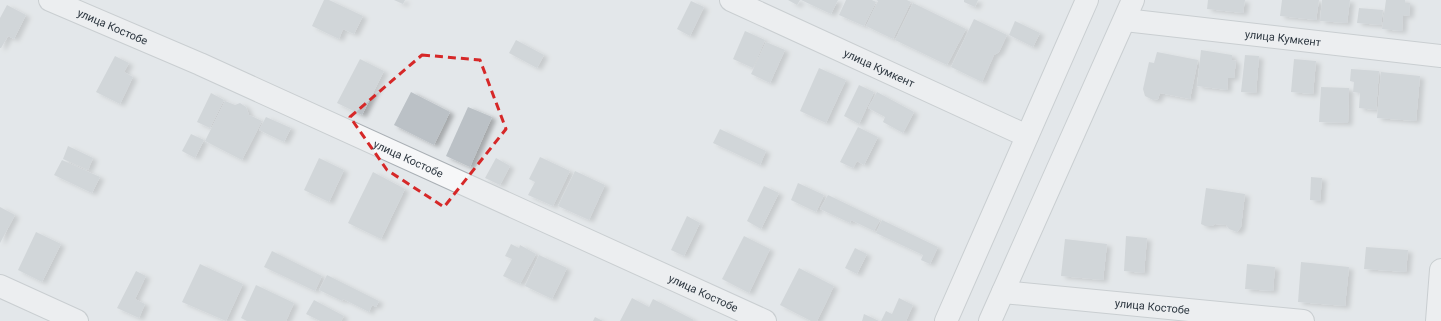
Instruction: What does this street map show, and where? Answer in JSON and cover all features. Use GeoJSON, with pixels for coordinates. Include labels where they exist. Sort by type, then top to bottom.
{"type":"FeatureCollection","features":[{"type":"Feature","properties":{"kind":"street","name":"улица Костобе"},"geometry":{"type":"LineString","coordinates":[[50,0],[200,64],[765,321]]}},
{"type":"Feature","properties":{"kind":"street","name":"улица Кумкент"},"geometry":{"type":"LineString","coordinates":[[731,0],[1027,136]]}},
{"type":"Feature","properties":{"kind":"street"},"geometry":{"type":"LineString","coordinates":[[946,321],[1087,0]]}},
{"type":"Feature","properties":{"kind":"street"},"geometry":{"type":"LineString","coordinates":[[990,321],[1133,0]]}},
{"type":"Feature","properties":{"kind":"street","name":"улица Кумкент"},"geometry":{"type":"LineString","coordinates":[[1125,20],[1441,56]]}},
{"type":"Feature","properties":{"kind":"street"},"geometry":{"type":"LineString","coordinates":[[1437,321],[1441,270]]}},
{"type":"Feature","properties":{"kind":"street"},"geometry":{"type":"LineString","coordinates":[[0,286],[77,321]]}},
{"type":"Feature","properties":{"kind":"street","name":"улица Костобе"},"geometry":{"type":"LineString","coordinates":[[1003,292],[1303,321]]}},
{"type":"Feature","properties":{"kind":"highlighted area"},"geometry":{"type":"Polygon","coordinates":[[[422,55],[480,60],[506,129],[444,207],[387,170],[350,117],[422,55]]]}},
{"type":"Feature","properties":{"kind":"building"},"geometry":{"type":"Polygon","coordinates":[[[324,0],[329,0],[363,16],[354,34],[343,29],[339,39],[312,26],[324,0]]]}},
{"type":"Feature","properties":{"kind":"building"},"geometry":{"type":"Polygon","coordinates":[[[394,0],[405,0],[403,4],[394,0]]]}},
{"type":"Feature","properties":{"kind":"building"},"geometry":{"type":"Polygon","coordinates":[[[788,0],[800,0],[797,5],[788,0]]]}},
{"type":"Feature","properties":{"kind":"building"},"geometry":{"type":"Polygon","coordinates":[[[801,0],[838,0],[831,14],[801,0]]]}},
{"type":"Feature","properties":{"kind":"building"},"geometry":{"type":"Polygon","coordinates":[[[846,0],[872,0],[876,2],[864,26],[839,15],[846,0]]]}},
{"type":"Feature","properties":{"kind":"building"},"geometry":{"type":"Polygon","coordinates":[[[876,0],[907,0],[911,2],[893,39],[866,26],[878,1],[876,0]]]}},
{"type":"Feature","properties":{"kind":"building"},"geometry":{"type":"Polygon","coordinates":[[[964,0],[978,0],[975,7],[964,2],[964,0]]]}},
{"type":"Feature","properties":{"kind":"building"},"geometry":{"type":"Polygon","coordinates":[[[1208,0],[1245,0],[1243,13],[1207,9],[1208,0]]]}},
{"type":"Feature","properties":{"kind":"building"},"geometry":{"type":"Polygon","coordinates":[[[1282,0],[1319,0],[1316,20],[1280,16],[1282,0]]]}},
{"type":"Feature","properties":{"kind":"building"},"geometry":{"type":"Polygon","coordinates":[[[1322,0],[1350,0],[1347,23],[1320,21],[1322,0]]]}},
{"type":"Feature","properties":{"kind":"building"},"geometry":{"type":"Polygon","coordinates":[[[1386,0],[1405,0],[1405,3],[1410,3],[1409,16],[1403,15],[1402,31],[1382,29],[1386,0]]]}},
{"type":"Feature","properties":{"kind":"building"},"geometry":{"type":"Polygon","coordinates":[[[691,1],[704,7],[690,36],[677,29],[691,1]]]}},
{"type":"Feature","properties":{"kind":"building"},"geometry":{"type":"Polygon","coordinates":[[[913,3],[966,29],[947,65],[895,40],[913,3]]]}},
{"type":"Feature","properties":{"kind":"building"},"geometry":{"type":"Polygon","coordinates":[[[7,5],[26,15],[14,39],[8,36],[0,48],[0,18],[7,5]]]}},
{"type":"Feature","properties":{"kind":"building"},"geometry":{"type":"Polygon","coordinates":[[[1359,8],[1383,10],[1381,25],[1357,23],[1359,8]]]}},
{"type":"Feature","properties":{"kind":"building"},"geometry":{"type":"Polygon","coordinates":[[[974,19],[1007,35],[999,52],[994,55],[982,82],[951,67],[974,19]]]}},
{"type":"Feature","properties":{"kind":"building"},"geometry":{"type":"Polygon","coordinates":[[[1015,21],[1040,33],[1033,47],[1009,35],[1015,21]]]}},
{"type":"Feature","properties":{"kind":"building"},"geometry":{"type":"Polygon","coordinates":[[[745,31],[765,40],[753,68],[733,59],[745,31]]]}},
{"type":"Feature","properties":{"kind":"building"},"geometry":{"type":"Polygon","coordinates":[[[516,40],[544,55],[537,68],[509,53],[516,40]]]}},
{"type":"Feature","properties":{"kind":"building"},"geometry":{"type":"Polygon","coordinates":[[[766,42],[785,50],[770,83],[751,74],[766,42]]]}},
{"type":"Feature","properties":{"kind":"building"},"geometry":{"type":"Polygon","coordinates":[[[1201,50],[1232,55],[1232,60],[1236,61],[1234,78],[1228,78],[1227,90],[1197,86],[1201,50]]]}},
{"type":"Feature","properties":{"kind":"building"},"geometry":{"type":"Polygon","coordinates":[[[1157,52],[1198,60],[1190,99],[1160,93],[1158,99],[1153,100],[1145,96],[1143,89],[1149,62],[1154,63],[1157,52]]]}},
{"type":"Feature","properties":{"kind":"building"},"geometry":{"type":"Polygon","coordinates":[[[1245,55],[1259,56],[1256,93],[1241,92],[1245,55]]]}},
{"type":"Feature","properties":{"kind":"building"},"geometry":{"type":"Polygon","coordinates":[[[115,56],[129,63],[124,72],[133,77],[120,104],[96,92],[115,56]]]}},
{"type":"Feature","properties":{"kind":"building"},"geometry":{"type":"Polygon","coordinates":[[[360,59],[384,71],[362,115],[337,103],[360,59]]]}},
{"type":"Feature","properties":{"kind":"building"},"geometry":{"type":"Polygon","coordinates":[[[1294,59],[1316,61],[1313,94],[1291,92],[1294,59]]]}},
{"type":"Feature","properties":{"kind":"building"},"geometry":{"type":"Polygon","coordinates":[[[819,68],[846,80],[826,123],[800,111],[819,68]]]}},
{"type":"Feature","properties":{"kind":"building"},"geometry":{"type":"Polygon","coordinates":[[[1351,69],[1379,71],[1376,110],[1359,108],[1360,93],[1353,92],[1354,82],[1350,81],[1351,69]]]}},
{"type":"Feature","properties":{"kind":"building"},"geometry":{"type":"Polygon","coordinates":[[[1381,72],[1420,76],[1416,121],[1377,118],[1381,72]]]}},
{"type":"Feature","properties":{"kind":"building"},"geometry":{"type":"Polygon","coordinates":[[[859,85],[874,92],[859,124],[844,116],[859,85]]]}},
{"type":"Feature","properties":{"kind":"building"},"geometry":{"type":"Polygon","coordinates":[[[1321,87],[1349,88],[1348,123],[1319,122],[1321,87]]]}},
{"type":"Feature","properties":{"kind":"building"},"geometry":{"type":"Polygon","coordinates":[[[411,92],[450,112],[434,145],[394,125],[411,92]]]}},
{"type":"Feature","properties":{"kind":"building"},"geometry":{"type":"Polygon","coordinates":[[[877,92],[914,112],[903,133],[883,122],[885,117],[868,108],[877,92]]]}},
{"type":"Feature","properties":{"kind":"building"},"geometry":{"type":"Polygon","coordinates":[[[211,93],[224,100],[210,128],[197,122],[211,93]]]}},
{"type":"Feature","properties":{"kind":"building"},"geometry":{"type":"Polygon","coordinates":[[[225,101],[235,105],[240,103],[246,107],[249,115],[262,121],[242,160],[205,141],[225,101]]]}},
{"type":"Feature","properties":{"kind":"building"},"geometry":{"type":"Polygon","coordinates":[[[468,107],[492,117],[470,167],[446,156],[468,107]]]}},
{"type":"Feature","properties":{"kind":"building"},"geometry":{"type":"Polygon","coordinates":[[[266,117],[291,128],[284,142],[259,130],[266,117]]]}},
{"type":"Feature","properties":{"kind":"building"},"geometry":{"type":"Polygon","coordinates":[[[858,127],[878,137],[864,165],[857,161],[853,168],[840,162],[858,127]]]}},
{"type":"Feature","properties":{"kind":"building"},"geometry":{"type":"Polygon","coordinates":[[[720,129],[766,151],[760,165],[713,143],[720,129]]]}},
{"type":"Feature","properties":{"kind":"building"},"geometry":{"type":"Polygon","coordinates":[[[191,134],[204,140],[195,158],[182,151],[191,134]]]}},
{"type":"Feature","properties":{"kind":"building"},"geometry":{"type":"Polygon","coordinates":[[[68,146],[93,158],[88,170],[63,159],[68,146]]]}},
{"type":"Feature","properties":{"kind":"building"},"geometry":{"type":"Polygon","coordinates":[[[540,157],[570,171],[553,206],[528,195],[535,182],[529,179],[540,157]]]}},
{"type":"Feature","properties":{"kind":"building"},"geometry":{"type":"Polygon","coordinates":[[[319,158],[344,170],[329,202],[304,190],[319,158]]]}},
{"type":"Feature","properties":{"kind":"building"},"geometry":{"type":"Polygon","coordinates":[[[496,158],[510,166],[500,185],[485,178],[496,158]]]}},
{"type":"Feature","properties":{"kind":"building"},"geometry":{"type":"Polygon","coordinates":[[[62,160],[100,177],[92,193],[54,175],[62,160]]]}},
{"type":"Feature","properties":{"kind":"building"},"geometry":{"type":"Polygon","coordinates":[[[575,171],[605,185],[589,220],[558,206],[575,171]]]}},
{"type":"Feature","properties":{"kind":"building"},"geometry":{"type":"Polygon","coordinates":[[[373,172],[405,189],[381,239],[348,223],[373,172]]]}},
{"type":"Feature","properties":{"kind":"building"},"geometry":{"type":"Polygon","coordinates":[[[1311,177],[1322,178],[1320,201],[1310,200],[1311,177]]]}},
{"type":"Feature","properties":{"kind":"building"},"geometry":{"type":"Polygon","coordinates":[[[798,183],[824,195],[816,212],[791,200],[798,183]]]}},
{"type":"Feature","properties":{"kind":"building"},"geometry":{"type":"Polygon","coordinates":[[[764,186],[779,193],[761,229],[747,221],[764,186]]]}},
{"type":"Feature","properties":{"kind":"building"},"geometry":{"type":"Polygon","coordinates":[[[1206,188],[1245,194],[1241,227],[1237,232],[1229,229],[1226,225],[1215,224],[1212,226],[1205,226],[1201,224],[1206,188]]]}},
{"type":"Feature","properties":{"kind":"building"},"geometry":{"type":"Polygon","coordinates":[[[828,195],[880,220],[874,231],[851,220],[850,223],[820,209],[828,195]]]}},
{"type":"Feature","properties":{"kind":"building"},"geometry":{"type":"Polygon","coordinates":[[[0,207],[15,215],[0,243],[0,207]]]}},
{"type":"Feature","properties":{"kind":"building"},"geometry":{"type":"Polygon","coordinates":[[[687,216],[700,223],[684,256],[671,250],[687,216]]]}},
{"type":"Feature","properties":{"kind":"building"},"geometry":{"type":"Polygon","coordinates":[[[882,220],[938,247],[930,264],[921,260],[923,255],[876,233],[882,220]]]}},
{"type":"Feature","properties":{"kind":"building"},"geometry":{"type":"Polygon","coordinates":[[[36,232],[61,244],[42,282],[18,270],[36,232]]]}},
{"type":"Feature","properties":{"kind":"building"},"geometry":{"type":"Polygon","coordinates":[[[744,236],[770,249],[749,293],[722,279],[744,236]]]}},
{"type":"Feature","properties":{"kind":"building"},"geometry":{"type":"Polygon","coordinates":[[[1126,236],[1147,238],[1144,273],[1124,271],[1126,236]]]}},
{"type":"Feature","properties":{"kind":"building"},"geometry":{"type":"Polygon","coordinates":[[[1065,239],[1107,244],[1103,280],[1061,276],[1065,239]]]}},
{"type":"Feature","properties":{"kind":"building"},"geometry":{"type":"Polygon","coordinates":[[[511,244],[519,248],[520,245],[536,254],[520,284],[503,276],[512,259],[505,256],[511,244]]]}},
{"type":"Feature","properties":{"kind":"building"},"geometry":{"type":"Polygon","coordinates":[[[1366,247],[1408,250],[1406,272],[1364,269],[1366,247]]]}},
{"type":"Feature","properties":{"kind":"building"},"geometry":{"type":"Polygon","coordinates":[[[855,248],[867,254],[857,274],[845,268],[855,248]]]}},
{"type":"Feature","properties":{"kind":"building"},"geometry":{"type":"Polygon","coordinates":[[[272,251],[322,276],[315,291],[264,267],[272,251]]]}},
{"type":"Feature","properties":{"kind":"building"},"geometry":{"type":"Polygon","coordinates":[[[539,255],[567,268],[552,299],[525,286],[539,255]]]}},
{"type":"Feature","properties":{"kind":"building"},"geometry":{"type":"Polygon","coordinates":[[[1301,262],[1349,267],[1345,306],[1298,302],[1301,262]]]}},
{"type":"Feature","properties":{"kind":"building"},"geometry":{"type":"Polygon","coordinates":[[[200,264],[243,284],[226,321],[182,302],[200,264]]]}},
{"type":"Feature","properties":{"kind":"building"},"geometry":{"type":"Polygon","coordinates":[[[1247,264],[1275,267],[1273,291],[1245,289],[1247,264]]]}},
{"type":"Feature","properties":{"kind":"building"},"geometry":{"type":"Polygon","coordinates":[[[799,268],[834,286],[817,321],[811,321],[780,305],[799,268]]]}},
{"type":"Feature","properties":{"kind":"building"},"geometry":{"type":"Polygon","coordinates":[[[136,271],[146,276],[135,299],[145,304],[139,318],[117,308],[136,271]]]}},
{"type":"Feature","properties":{"kind":"building"},"geometry":{"type":"Polygon","coordinates":[[[327,275],[379,301],[376,307],[372,305],[369,312],[343,299],[342,301],[319,290],[327,275]]]}},
{"type":"Feature","properties":{"kind":"building"},"geometry":{"type":"Polygon","coordinates":[[[256,285],[294,303],[286,321],[247,321],[241,318],[256,285]]]}},
{"type":"Feature","properties":{"kind":"building"},"geometry":{"type":"Polygon","coordinates":[[[632,298],[649,307],[653,299],[694,320],[620,321],[632,298]]]}},
{"type":"Feature","properties":{"kind":"building"},"geometry":{"type":"Polygon","coordinates":[[[899,298],[913,305],[906,321],[881,321],[886,311],[892,314],[899,298]]]}},
{"type":"Feature","properties":{"kind":"building"},"geometry":{"type":"Polygon","coordinates":[[[314,300],[344,316],[341,321],[320,321],[306,314],[314,300]]]}},
{"type":"Feature","properties":{"kind":"building"},"geometry":{"type":"Polygon","coordinates":[[[864,314],[879,321],[862,321],[864,314]]]}},
{"type":"Feature","properties":{"kind":"building"},"geometry":{"type":"Polygon","coordinates":[[[595,317],[603,321],[593,321],[595,317]]]}}]}
